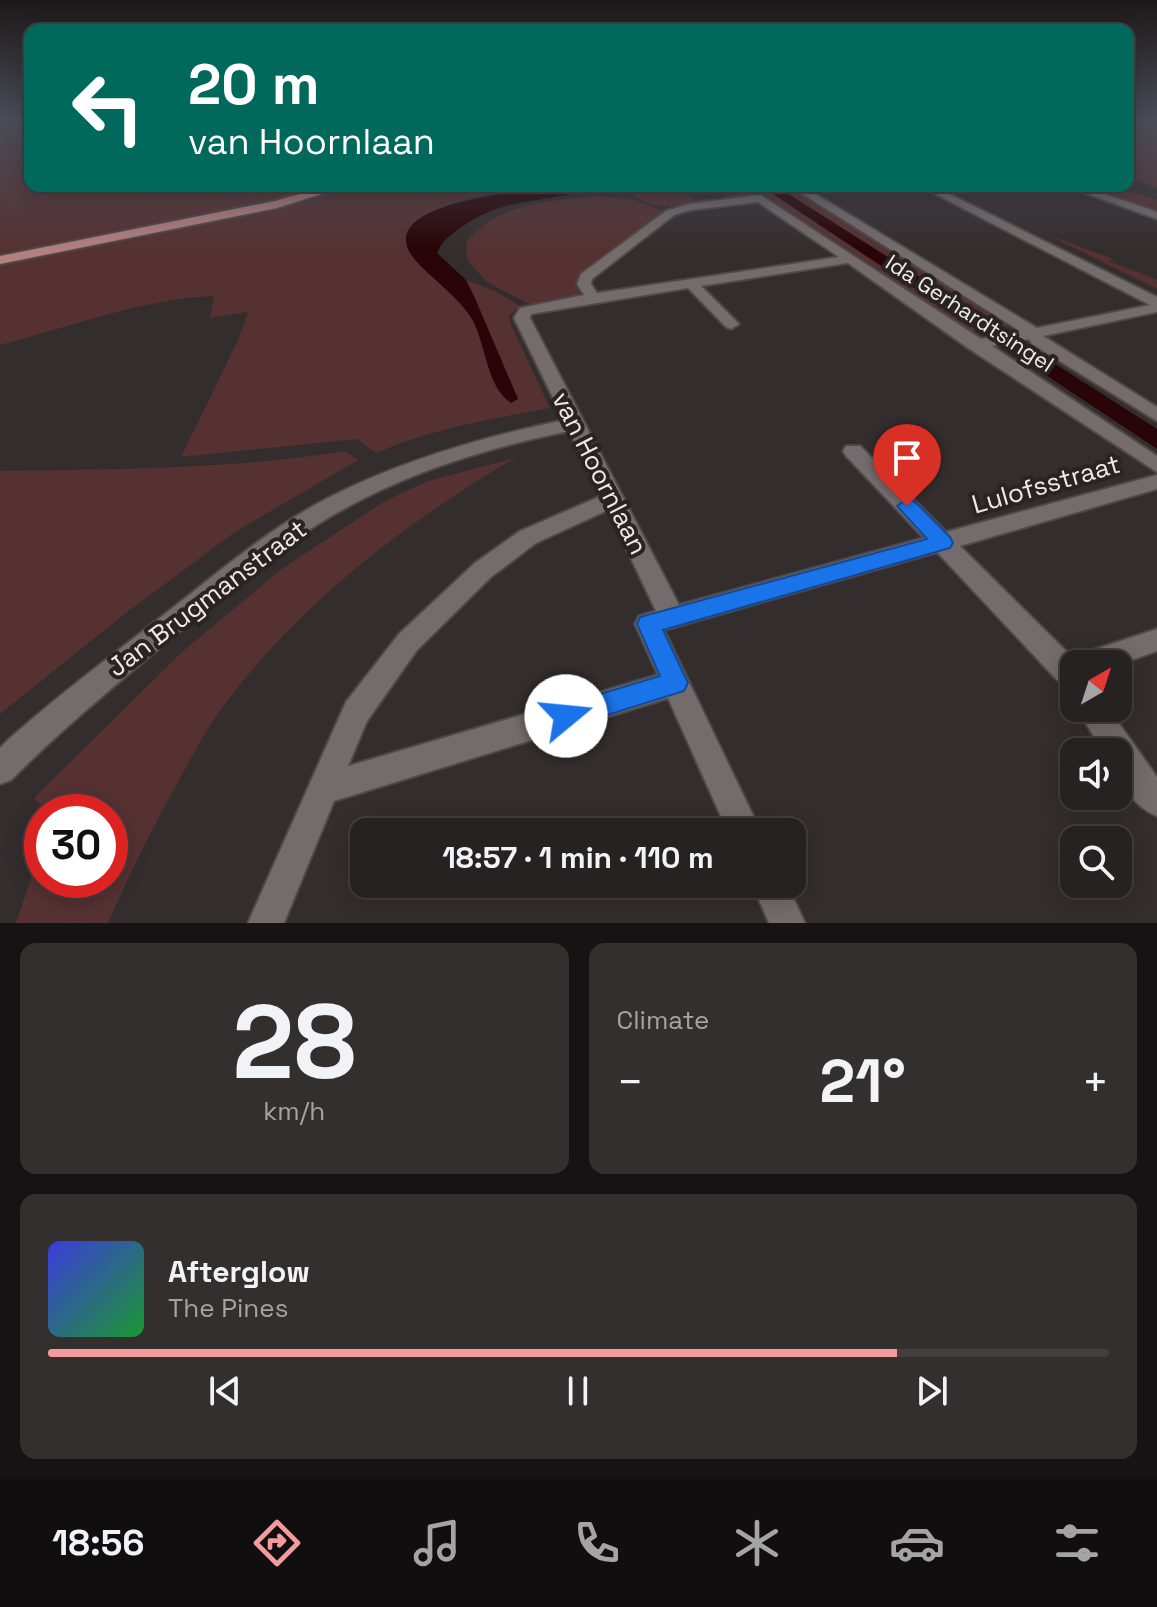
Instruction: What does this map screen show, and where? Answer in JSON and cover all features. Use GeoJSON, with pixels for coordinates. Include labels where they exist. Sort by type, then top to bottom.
{"type":"FeatureCollection","features":[{"type":"Feature","properties":{"kind":"main road"},"geometry":{"type":"LineString","coordinates":[[0,248],[296,192]]}},
{"type":"Feature","properties":{"kind":"main road"},"geometry":{"type":"LineString","coordinates":[[0,260],[277,204],[320,192]]}},
{"type":"Feature","properties":{"kind":"street","name":"Ida Gerhardtsingel"},"geometry":{"type":"LineString","coordinates":[[804,192],[1024,334],[1157,415]]}},
{"type":"Feature","properties":{"kind":"street"},"geometry":{"type":"LineString","coordinates":[[937,192],[1157,306]]}},
{"type":"Feature","properties":{"kind":"street"},"geometry":{"type":"LineString","coordinates":[[1088,192],[1157,216]]}},
{"type":"Feature","properties":{"kind":"street","name":"Ida Gerhardtsingel"},"geometry":{"type":"LineString","coordinates":[[593,298],[584,284],[586,277],[670,213],[689,207],[760,198],[849,259],[982,343],[1157,465]]}},
{"type":"Feature","properties":{"kind":"street"},"geometry":{"type":"LineString","coordinates":[[593,298],[849,259]]}},
{"type":"Feature","properties":{"kind":"street"},"geometry":{"type":"LineString","coordinates":[[691,283],[731,324]]}},
{"type":"Feature","properties":{"kind":"street","name":"van Hoornlaan"},"geometry":{"type":"LineString","coordinates":[[593,298],[532,308],[525,311],[522,318],[672,617]]}},
{"type":"Feature","properties":{"kind":"street"},"geometry":{"type":"LineString","coordinates":[[982,343],[1157,306]]}},
{"type":"Feature","properties":{"kind":"street","name":"Jan Brugmanstraat"},"geometry":{"type":"LineString","coordinates":[[0,769],[38,731],[111,670],[232,573],[303,522],[401,473],[472,447],[575,424]]}},
{"type":"Feature","properties":{"kind":"street"},"geometry":{"type":"LineString","coordinates":[[853,451],[1060,656]]}},
{"type":"Feature","properties":{"kind":"street","name":"Lulofsstraat"},"geometry":{"type":"LineString","coordinates":[[672,617],[1157,482]]}},
{"type":"Feature","properties":{"kind":"street"},"geometry":{"type":"LineString","coordinates":[[266,923],[356,712],[408,642],[483,570],[528,537],[613,499]]}},
{"type":"Feature","properties":{"kind":"street"},"geometry":{"type":"LineString","coordinates":[[672,617],[648,624],[738,818]]}},
{"type":"Feature","properties":{"kind":"street"},"geometry":{"type":"LineString","coordinates":[[1131,650],[1157,640]]}},
{"type":"Feature","properties":{"kind":"street"},"geometry":{"type":"LineString","coordinates":[[322,789],[675,683]]}},
{"type":"Feature","properties":{"kind":"street"},"geometry":{"type":"LineString","coordinates":[[1100,722],[1140,782],[1157,800]]}},
{"type":"Feature","properties":{"kind":"street"},"geometry":{"type":"LineString","coordinates":[[775,898],[787,923]]}},
{"type":"Feature","properties":{"kind":"shaded area"},"geometry":{"type":"Polygon","coordinates":[[[0,164],[24,164],[24,192],[514,192],[474,198],[431,213],[416,225],[406,241],[473,319],[491,373],[518,399],[466,280],[495,291],[520,306],[509,316],[511,325],[550,408],[440,431],[376,453],[357,439],[181,457],[238,340],[248,312],[210,318],[214,296],[187,298],[133,308],[0,345],[0,164]]]}},
{"type":"Feature","properties":{"kind":"shaded area"},"geometry":{"type":"Polygon","coordinates":[[[1134,164],[1157,164],[1157,188],[1134,179],[1134,164]]]}},
{"type":"Feature","properties":{"kind":"shaded area"},"geometry":{"type":"Polygon","coordinates":[[[579,192],[513,204],[480,216],[448,238],[437,253],[466,280],[474,296],[518,399],[511,403],[496,385],[476,326],[464,307],[408,249],[407,232],[419,219],[440,208],[496,195],[579,192]]]}},
{"type":"Feature","properties":{"kind":"shaded area"},"geometry":{"type":"Polygon","coordinates":[[[630,192],[691,192],[687,193],[695,200],[707,198],[712,202],[665,206],[654,205],[630,192]]]}},
{"type":"Feature","properties":{"kind":"shaded area"},"geometry":{"type":"Polygon","coordinates":[[[733,192],[747,192],[754,197],[730,200],[724,195],[735,194],[733,192]]]}},
{"type":"Feature","properties":{"kind":"shaded area"},"geometry":{"type":"Polygon","coordinates":[[[757,192],[770,192],[979,331],[960,331],[757,192]]]}},
{"type":"Feature","properties":{"kind":"shaded area"},"geometry":{"type":"Polygon","coordinates":[[[770,192],[785,192],[998,327],[979,331],[770,192]]]}},
{"type":"Feature","properties":{"kind":"shaded area"},"geometry":{"type":"Polygon","coordinates":[[[785,192],[800,192],[1011,325],[998,327],[785,192]]]}},
{"type":"Feature","properties":{"kind":"shaded area"},"geometry":{"type":"Polygon","coordinates":[[[1096,192],[1131,192],[1157,200],[1157,213],[1096,192]]]}},
{"type":"Feature","properties":{"kind":"shaded area"},"geometry":{"type":"Polygon","coordinates":[[[596,196],[632,199],[665,212],[579,280],[580,296],[531,305],[487,282],[467,260],[466,242],[479,229],[509,211],[542,202],[596,196]]]}},
{"type":"Feature","properties":{"kind":"shaded area"},"geometry":{"type":"Polygon","coordinates":[[[1046,234],[1113,259],[1109,261],[1157,280],[1157,289],[1046,234]]]}},
{"type":"Feature","properties":{"kind":"shaded area"},"geometry":{"type":"Polygon","coordinates":[[[1027,346],[1157,429],[1157,449],[1008,350],[1027,346]]]}},
{"type":"Feature","properties":{"kind":"shaded area"},"geometry":{"type":"Polygon","coordinates":[[[345,451],[358,460],[235,532],[126,613],[0,714],[0,471],[216,465],[345,451]]]}},
{"type":"Feature","properties":{"kind":"shaded area"},"geometry":{"type":"Polygon","coordinates":[[[515,458],[390,541],[313,606],[277,642],[244,679],[202,738],[128,880],[128,794],[38,794],[182,652],[283,568],[385,501],[428,481],[515,458]]]}},
{"type":"Feature","properties":{"kind":"shaded area"},"geometry":{"type":"Polygon","coordinates":[[[24,898],[120,898],[108,923],[16,923],[24,898]]]}},
{"type":"Feature","properties":{"kind":"route"},"geometry":{"type":"LineString","coordinates":[[566,716],[675,683],[648,624],[943,543],[907,506]]}}]}
